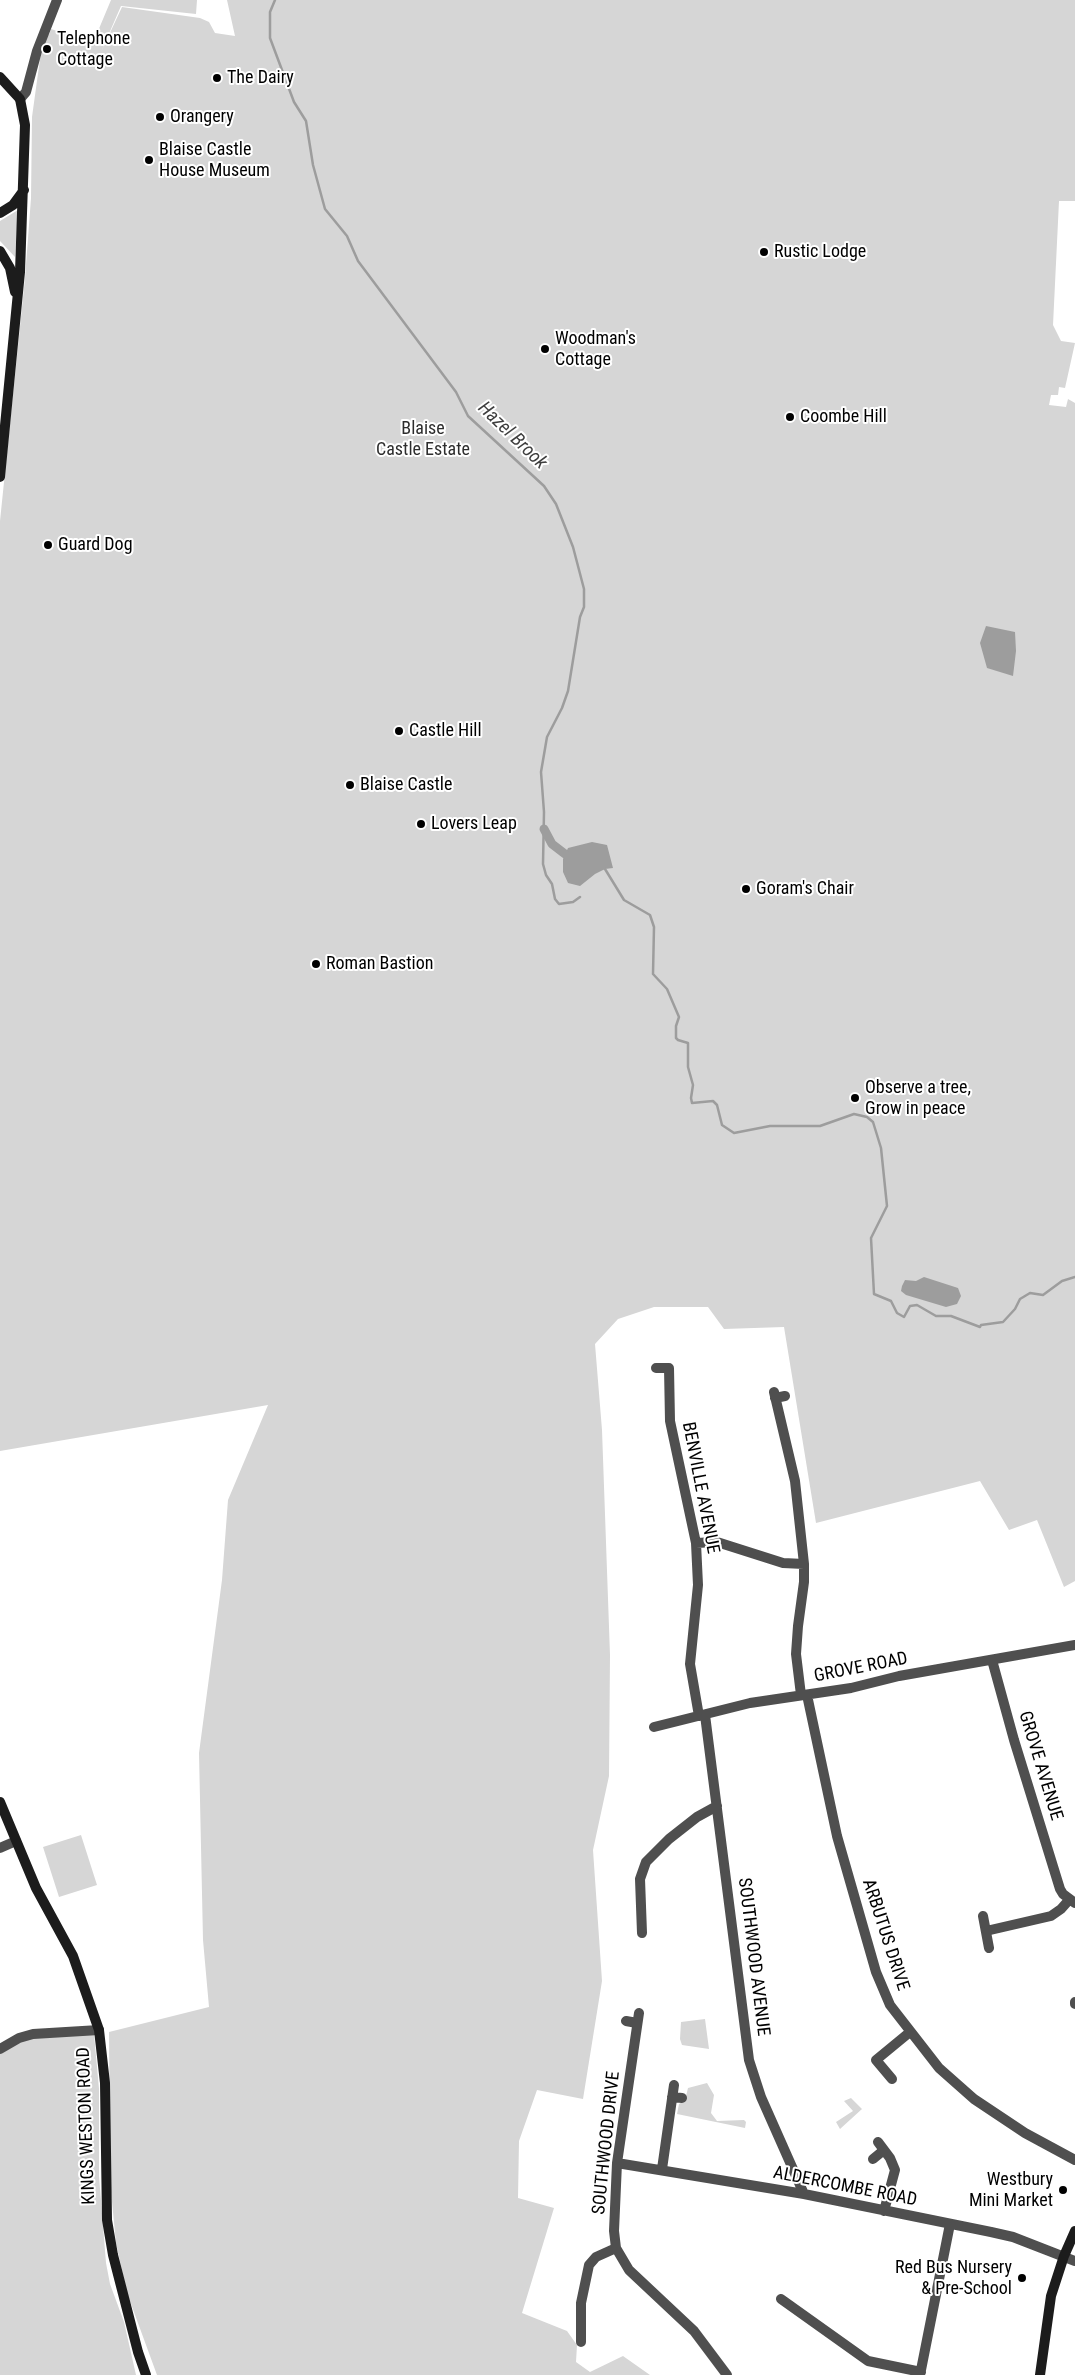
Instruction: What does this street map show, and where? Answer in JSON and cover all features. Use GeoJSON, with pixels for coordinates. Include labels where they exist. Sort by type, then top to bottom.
{"type":"FeatureCollection","features":[{"type":"Feature","properties":{"kind":"main road"},"geometry":{"type":"LineString","coordinates":[[0,77],[20,99],[25,125],[20,272],[0,477]]}},
{"type":"Feature","properties":{"kind":"main road"},"geometry":{"type":"LineString","coordinates":[[0,214],[13,205],[24,189]]}},
{"type":"Feature","properties":{"kind":"main road"},"geometry":{"type":"LineString","coordinates":[[0,252],[10,268],[16,302]]}},
{"type":"Feature","properties":{"kind":"main road","name":"KINGS WESTON ROAD"},"geometry":{"type":"LineString","coordinates":[[0,1802],[3,1819],[16,1841],[36,1888],[73,1956],[99,2030],[106,2083],[107,2220],[113,2255],[138,2352],[146,2375]]}},
{"type":"Feature","properties":{"kind":"main road"},"geometry":{"type":"LineString","coordinates":[[1040,2375],[1051,2296],[1064,2256],[1075,2231]]}},
{"type":"Feature","properties":{"kind":"street"},"geometry":{"type":"LineString","coordinates":[[20,99],[26,92],[38,51],[57,0]]}},
{"type":"Feature","properties":{"kind":"street","name":"BENVILLE AVENUE"},"geometry":{"type":"LineString","coordinates":[[656,1368],[669,1368],[670,1421],[696,1544],[698,1585],[690,1664],[702,1716]]}},
{"type":"Feature","properties":{"kind":"street","name":"ARBUTUS DRIVE"},"geometry":{"type":"LineString","coordinates":[[778,1395],[794,1481],[804,1564],[804,1582],[796,1654],[837,1836],[876,1972],[890,2005],[939,2068],[974,2099],[1025,2133],[1075,2160]]}},
{"type":"Feature","properties":{"kind":"street"},"geometry":{"type":"LineString","coordinates":[[696,1544],[717,1542],[768,1559],[804,1564]]}},
{"type":"Feature","properties":{"kind":"street","name":"GROVE ROAD"},"geometry":{"type":"LineString","coordinates":[[654,1727],[750,1704],[1075,1645]]}},
{"type":"Feature","properties":{"kind":"street","name":"GROVE AVENUE"},"geometry":{"type":"LineString","coordinates":[[992,1660],[1014,1740],[1057,1880],[1063,1894],[1072,1901]]}},
{"type":"Feature","properties":{"kind":"street","name":"SOUTHWOOD AVENUE"},"geometry":{"type":"LineString","coordinates":[[702,1716],[717,1806],[749,2060],[761,2097],[804,2194]]}},
{"type":"Feature","properties":{"kind":"street"},"geometry":{"type":"LineString","coordinates":[[642,1933],[640,1879],[646,1862],[669,1839],[690,1822],[717,1806]]}},
{"type":"Feature","properties":{"kind":"street"},"geometry":{"type":"LineString","coordinates":[[0,1848],[16,1841]]}},
{"type":"Feature","properties":{"kind":"street"},"geometry":{"type":"LineString","coordinates":[[986,1931],[1051,1916],[1072,1901]]}},
{"type":"Feature","properties":{"kind":"street"},"geometry":{"type":"LineString","coordinates":[[640,1912],[652,1912]]}},
{"type":"Feature","properties":{"kind":"street"},"geometry":{"type":"LineString","coordinates":[[984,1916],[988,1948]]}},
{"type":"Feature","properties":{"kind":"street","name":"SOUTHWOOD DRIVE"},"geometry":{"type":"LineString","coordinates":[[626,2021],[638,2018],[617,2163],[614,2231],[616,2248],[629,2270],[694,2331],[727,2375]]}},
{"type":"Feature","properties":{"kind":"street"},"geometry":{"type":"LineString","coordinates":[[0,2049],[18,2038],[33,2034],[99,2030]]}},
{"type":"Feature","properties":{"kind":"street"},"geometry":{"type":"LineString","coordinates":[[892,2079],[876,2060],[910,2032]]}},
{"type":"Feature","properties":{"kind":"street"},"geometry":{"type":"LineString","coordinates":[[662,2169],[677,2098],[674,2085]]}},
{"type":"Feature","properties":{"kind":"street"},"geometry":{"type":"LineString","coordinates":[[873,2159],[881,2146],[894,2164],[895,2170],[884,2211]]}},
{"type":"Feature","properties":{"kind":"street","name":"ALDERCOMBE ROAD"},"geometry":{"type":"LineString","coordinates":[[617,2163],[804,2194],[1013,2237],[1075,2261]]}},
{"type":"Feature","properties":{"kind":"street"},"geometry":{"type":"LineString","coordinates":[[781,2298],[868,2361],[921,2374],[950,2224]]}},
{"type":"Feature","properties":{"kind":"street"},"geometry":{"type":"LineString","coordinates":[[577,2335],[589,2265],[596,2257],[616,2248]]}},
{"type":"Feature","properties":{"kind":"green space","name":"Blaise Castle Estate"},"geometry":{"type":"Polygon","coordinates":[[[111,0],[197,0],[196,14],[121,6],[101,52],[122,7],[200,18],[209,22],[215,33],[235,36],[227,0],[1075,0],[1075,201],[1059,201],[1053,325],[1061,341],[1075,343],[1065,388],[1059,387],[1058,395],[1051,395],[1049,405],[1066,407],[1068,399],[1075,403],[1075,1581],[1064,1587],[1037,1520],[1009,1530],[980,1481],[816,1523],[784,1327],[724,1329],[708,1307],[654,1307],[618,1319],[595,1344],[602,1430],[610,1655],[609,1776],[593,1850],[602,1981],[583,2099],[537,2090],[519,2141],[518,2198],[554,2208],[522,2313],[567,2331],[577,2345],[576,2362],[590,2372],[623,2356],[650,2375],[157,2375],[127,2293],[116,2243],[110,2181],[109,2032],[209,2007],[203,1940],[199,1753],[222,1580],[228,1500],[268,1405],[0,1451],[0,521],[25,278],[31,198],[32,117],[40,59],[46,34],[49,35],[51,29],[93,43],[111,0]]]}},
{"type":"Feature","properties":{"kind":"green space"},"geometry":{"type":"Polygon","coordinates":[[[18,210],[15,257],[0,241],[0,221],[18,210]]]}},
{"type":"Feature","properties":{"kind":"green space"},"geometry":{"type":"Polygon","coordinates":[[[81,1835],[97,1885],[59,1897],[43,1847],[81,1835]]]}},
{"type":"Feature","properties":{"kind":"green space"},"geometry":{"type":"Polygon","coordinates":[[[705,2019],[709,2049],[682,2045],[680,2039],[681,2022],[705,2019]]]}},
{"type":"Feature","properties":{"kind":"green space"},"geometry":{"type":"Polygon","coordinates":[[[94,2034],[99,2089],[99,2176],[106,2263],[110,2284],[124,2322],[136,2375],[0,2375],[0,2052],[21,2039],[94,2034]]]}},
{"type":"Feature","properties":{"kind":"green space"},"geometry":{"type":"Polygon","coordinates":[[[707,2083],[714,2095],[711,2113],[717,2121],[744,2120],[746,2122],[745,2128],[677,2114],[679,2104],[685,2100],[688,2088],[707,2083]]]}},
{"type":"Feature","properties":{"kind":"green space"},"geometry":{"type":"Polygon","coordinates":[[[851,2098],[862,2109],[840,2129],[836,2122],[853,2111],[844,2101],[851,2098]]]}},
{"type":"Feature","properties":{"kind":"shaded area"},"geometry":{"type":"Polygon","coordinates":[[[986,626],[1015,632],[1016,651],[1013,676],[987,668],[980,643],[986,626]]]}},
{"type":"Feature","properties":{"kind":"shaded area"},"geometry":{"type":"Polygon","coordinates":[[[592,842],[607,845],[613,868],[605,869],[595,874],[580,886],[568,883],[563,872],[563,859],[568,848],[592,842]]]}},
{"type":"Feature","properties":{"kind":"shaded area"},"geometry":{"type":"Polygon","coordinates":[[[924,1277],[958,1288],[961,1296],[957,1304],[946,1307],[906,1295],[901,1291],[905,1280],[916,1281],[924,1277]]]}},
{"type":"Feature","properties":{"kind":"waterway","name":"Hazel Brook"},"geometry":{"type":"LineString","coordinates":[[275,0],[270,12],[270,38],[294,102],[306,121],[313,165],[325,209],[347,236],[358,261],[456,392],[468,416],[544,486],[556,504],[573,547],[584,589],[584,607],[580,617],[568,691],[562,708],[547,737],[541,772],[544,812],[543,864],[546,875],[552,884],[555,899],[559,904],[573,902],[580,897]]}},
{"type":"Feature","properties":{"kind":"waterway"},"geometry":{"type":"LineString","coordinates":[[544,829],[552,844],[565,854]]}},
{"type":"Feature","properties":{"kind":"waterway","name":"Hazel Brook"},"geometry":{"type":"LineString","coordinates":[[605,869],[624,900],[650,915],[654,927],[653,974],[667,989],[679,1017],[676,1026],[676,1038],[688,1043],[688,1067],[693,1085],[692,1103],[713,1101],[717,1105],[722,1125],[734,1133],[770,1126],[820,1126],[854,1114],[867,1117],[873,1122],[881,1148],[887,1206],[871,1238],[874,1294],[891,1301],[897,1313],[904,1317],[910,1306],[917,1305],[936,1316],[951,1316],[980,1327],[981,1325],[1003,1322],[1015,1309],[1020,1299],[1030,1293],[1043,1295],[1062,1281],[1075,1277]]}},
{"type":"Feature","properties":{"kind":"place","name":"Telephone Cottage"},"geometry":{"type":"Point","coordinates":[47,49]}},
{"type":"Feature","properties":{"kind":"place","name":"The Dairy"},"geometry":{"type":"Point","coordinates":[217,78]}},
{"type":"Feature","properties":{"kind":"place","name":"Orangery"},"geometry":{"type":"Point","coordinates":[160,117]}},
{"type":"Feature","properties":{"kind":"place","name":"Blaise Castle House Museum"},"geometry":{"type":"Point","coordinates":[149,160]}},
{"type":"Feature","properties":{"kind":"place","name":"Rustic Lodge"},"geometry":{"type":"Point","coordinates":[764,252]}},
{"type":"Feature","properties":{"kind":"place","name":"Woodman's Cottage"},"geometry":{"type":"Point","coordinates":[545,349]}},
{"type":"Feature","properties":{"kind":"place","name":"Coombe Hill"},"geometry":{"type":"Point","coordinates":[790,417]}},
{"type":"Feature","properties":{"kind":"place","name":"Guard Dog"},"geometry":{"type":"Point","coordinates":[48,545]}},
{"type":"Feature","properties":{"kind":"place","name":"Castle Hill"},"geometry":{"type":"Point","coordinates":[399,731]}},
{"type":"Feature","properties":{"kind":"place","name":"Blaise Castle"},"geometry":{"type":"Point","coordinates":[350,785]}},
{"type":"Feature","properties":{"kind":"place","name":"Lovers Leap"},"geometry":{"type":"Point","coordinates":[421,824]}},
{"type":"Feature","properties":{"kind":"place","name":"Goram's Chair"},"geometry":{"type":"Point","coordinates":[746,889]}},
{"type":"Feature","properties":{"kind":"place","name":"Roman Bastion"},"geometry":{"type":"Point","coordinates":[316,964]}},
{"type":"Feature","properties":{"kind":"place","name":"Observe a tree, Grow in peace"},"geometry":{"type":"Point","coordinates":[855,1098]}},
{"type":"Feature","properties":{"kind":"place","name":"Westbury Mini Market"},"geometry":{"type":"Point","coordinates":[1063,2190]}},
{"type":"Feature","properties":{"kind":"place","name":"Red Bus Nursery & Pre-School"},"geometry":{"type":"Point","coordinates":[1022,2278]}}]}
